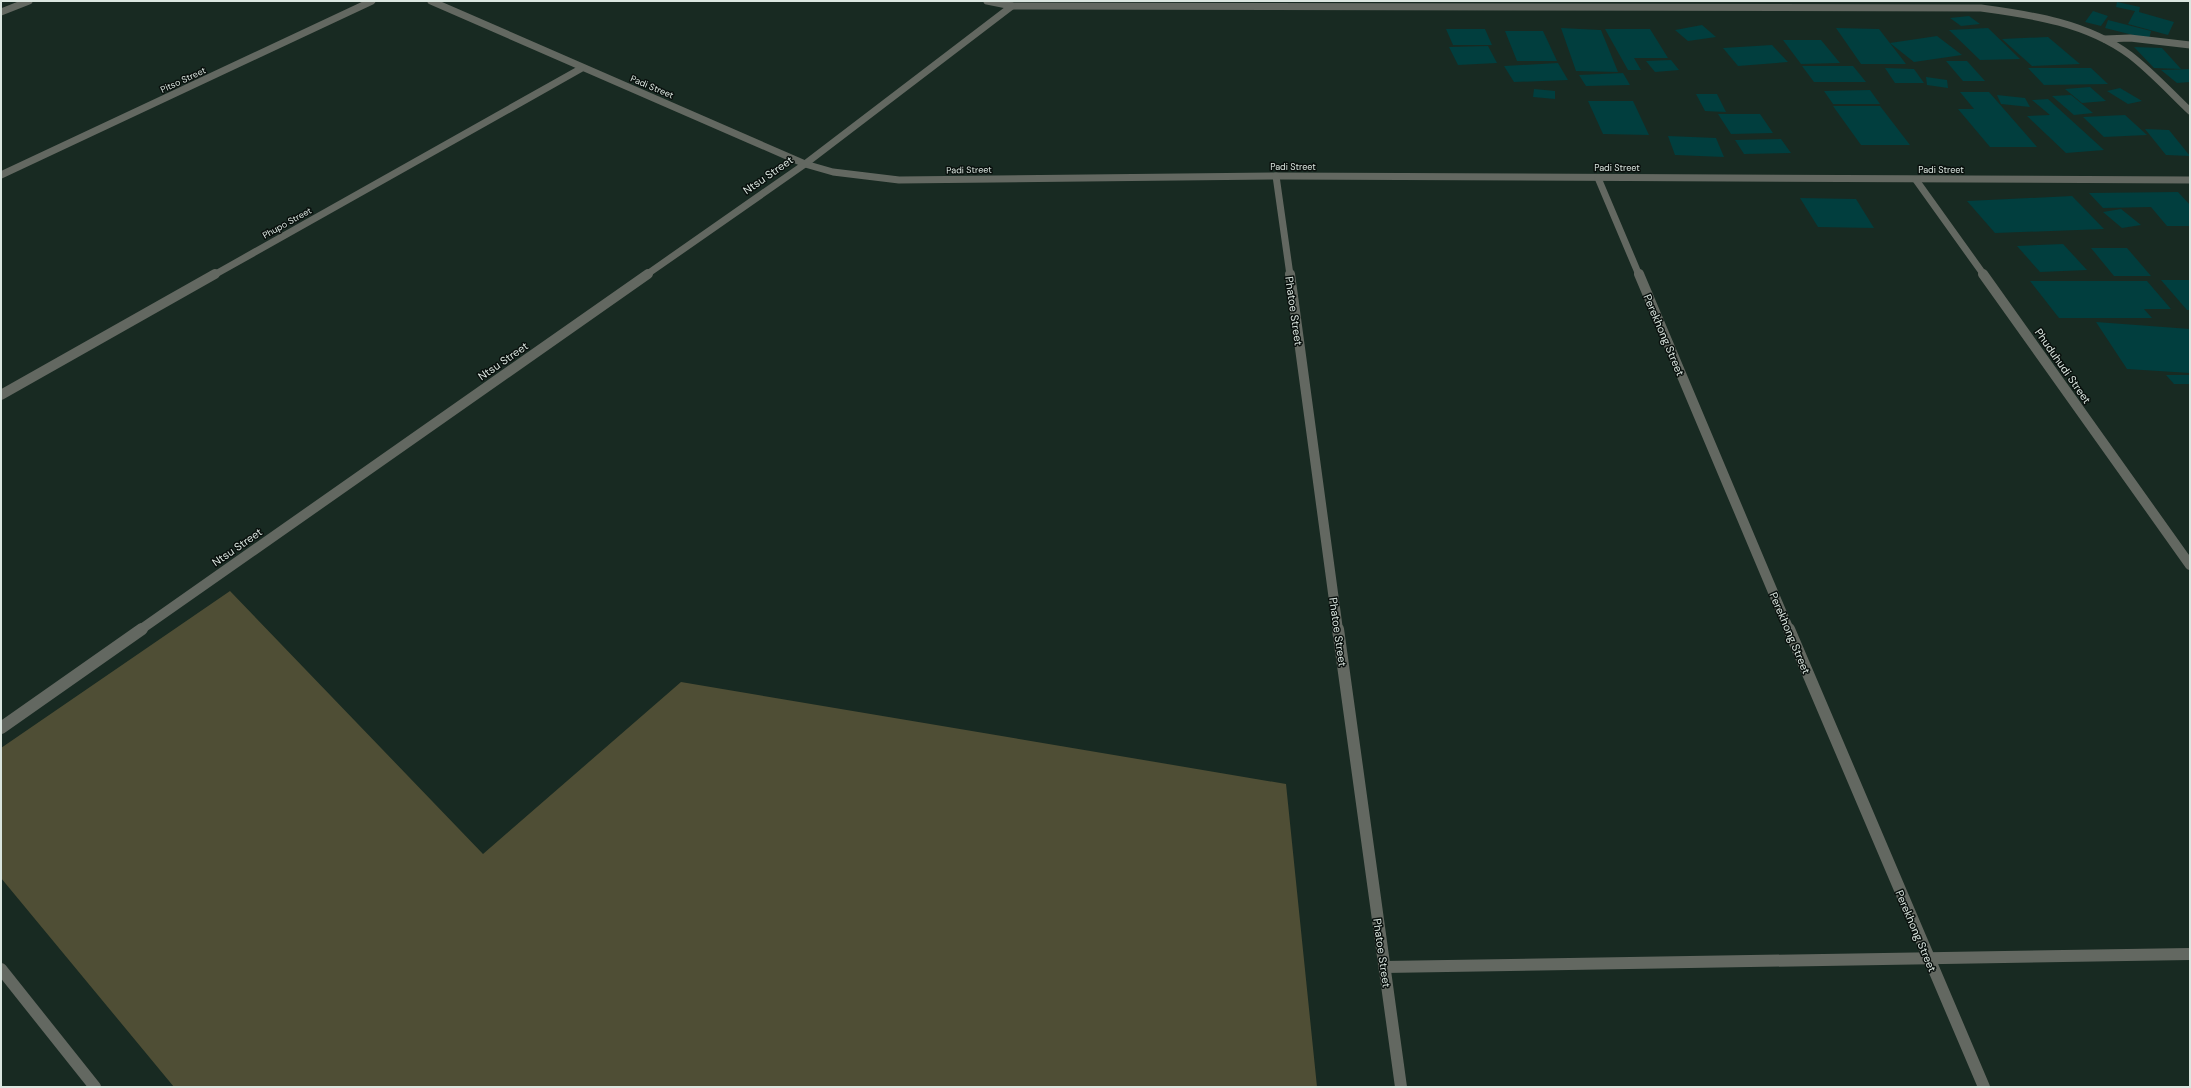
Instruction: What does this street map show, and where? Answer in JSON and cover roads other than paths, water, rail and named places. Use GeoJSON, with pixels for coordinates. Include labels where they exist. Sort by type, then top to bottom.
{"type":"FeatureCollection","features":[{"type":"Feature","properties":{"kind":"street"},"geometry":{"type":"LineString","coordinates":[[1,12],[29,1]]}},
{"type":"Feature","properties":{"kind":"street","name":"Pitso Street"},"geometry":{"type":"LineString","coordinates":[[1,175],[372,1]]}},
{"type":"Feature","properties":{"kind":"street","name":"Padi Street"},"geometry":{"type":"LineString","coordinates":[[431,1],[805,164],[833,172],[898,180],[1276,176],[2190,180]]}},
{"type":"Feature","properties":{"kind":"street"},"geometry":{"type":"LineString","coordinates":[[987,1],[1012,6],[1981,8],[2047,19],[2078,28],[2105,39],[2123,50],[2190,111]]}},
{"type":"Feature","properties":{"kind":"street","name":"Ntsu Street"},"geometry":{"type":"LineString","coordinates":[[1,728],[805,164],[1012,6]]}},
{"type":"Feature","properties":{"kind":"street"},"geometry":{"type":"LineString","coordinates":[[2105,39],[2136,38],[2190,45]]}},
{"type":"Feature","properties":{"kind":"street","name":"Phupo Street"},"geometry":{"type":"LineString","coordinates":[[1,395],[582,68]]}},
{"type":"Feature","properties":{"kind":"street","name":"Phatoe Street"},"geometry":{"type":"LineString","coordinates":[[1276,176],[1401,1087]]}},
{"type":"Feature","properties":{"kind":"street","name":"Perekhong Street"},"geometry":{"type":"LineString","coordinates":[[1598,178],[1928,959],[1984,1087]]}},
{"type":"Feature","properties":{"kind":"street","name":"Phuduhudi Street"},"geometry":{"type":"LineString","coordinates":[[1916,180],[2190,565]]}},
{"type":"Feature","properties":{"kind":"street"},"geometry":{"type":"LineString","coordinates":[[1384,967],[2190,954]]}},
{"type":"Feature","properties":{"kind":"street"},"geometry":{"type":"LineString","coordinates":[[1,969],[95,1087]]}}]}
